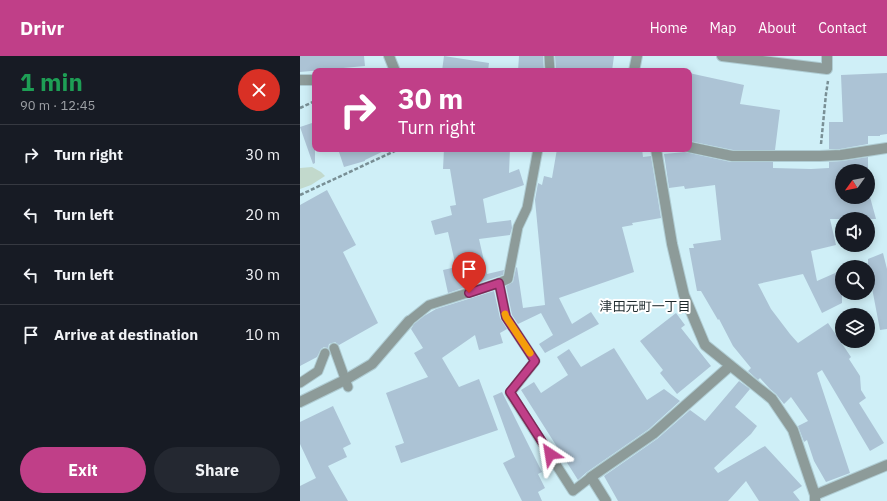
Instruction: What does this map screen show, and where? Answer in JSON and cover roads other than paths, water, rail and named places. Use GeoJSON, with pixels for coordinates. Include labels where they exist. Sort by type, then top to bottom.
{"type":"FeatureCollection","features":[{"type":"Feature","properties":{"kind":"street"},"geometry":{"type":"LineString","coordinates":[[389,56],[394,68]]}},
{"type":"Feature","properties":{"kind":"street"},"geometry":{"type":"LineString","coordinates":[[635,68],[637,56]]}},
{"type":"Feature","properties":{"kind":"street"},"geometry":{"type":"LineString","coordinates":[[722,56],[828,69],[827,56]]}},
{"type":"Feature","properties":{"kind":"street"},"geometry":{"type":"LineString","coordinates":[[300,80],[312,80]]}},
{"type":"Feature","properties":{"kind":"street"},"geometry":{"type":"LineString","coordinates":[[692,148],[732,156],[841,155],[887,148]]}},
{"type":"Feature","properties":{"kind":"street"},"geometry":{"type":"LineString","coordinates":[[657,152],[672,244],[684,295],[705,344],[772,399],[793,430],[815,498],[887,466]]}},
{"type":"Feature","properties":{"kind":"street"},"geometry":{"type":"LineString","coordinates":[[300,402],[347,383],[372,364],[409,321]]}},
{"type":"Feature","properties":{"kind":"street"},"geometry":{"type":"LineString","coordinates":[[606,501],[590,477],[653,434],[730,366]]}},
{"type":"Feature","properties":{"kind":"lane"},"geometry":{"type":"LineString","coordinates":[[549,56],[550,68]]}},
{"type":"Feature","properties":{"kind":"lane"},"geometry":{"type":"LineString","coordinates":[[409,321],[429,305],[508,279],[518,227],[527,208],[537,152]]}},
{"type":"Feature","properties":{"kind":"lane"},"geometry":{"type":"LineString","coordinates":[[499,283],[506,317],[535,361],[510,392],[573,491],[590,477]]}},
{"type":"Feature","properties":{"kind":"lane"},"geometry":{"type":"LineString","coordinates":[[334,348],[347,383]]}},
{"type":"Feature","properties":{"kind":"lane"},"geometry":{"type":"LineString","coordinates":[[300,383],[318,371],[325,353]]}},
{"type":"Feature","properties":{"kind":"district","name":"津田元町一丁目"},"geometry":{"type":"Point","coordinates":[645,306]}}]}
